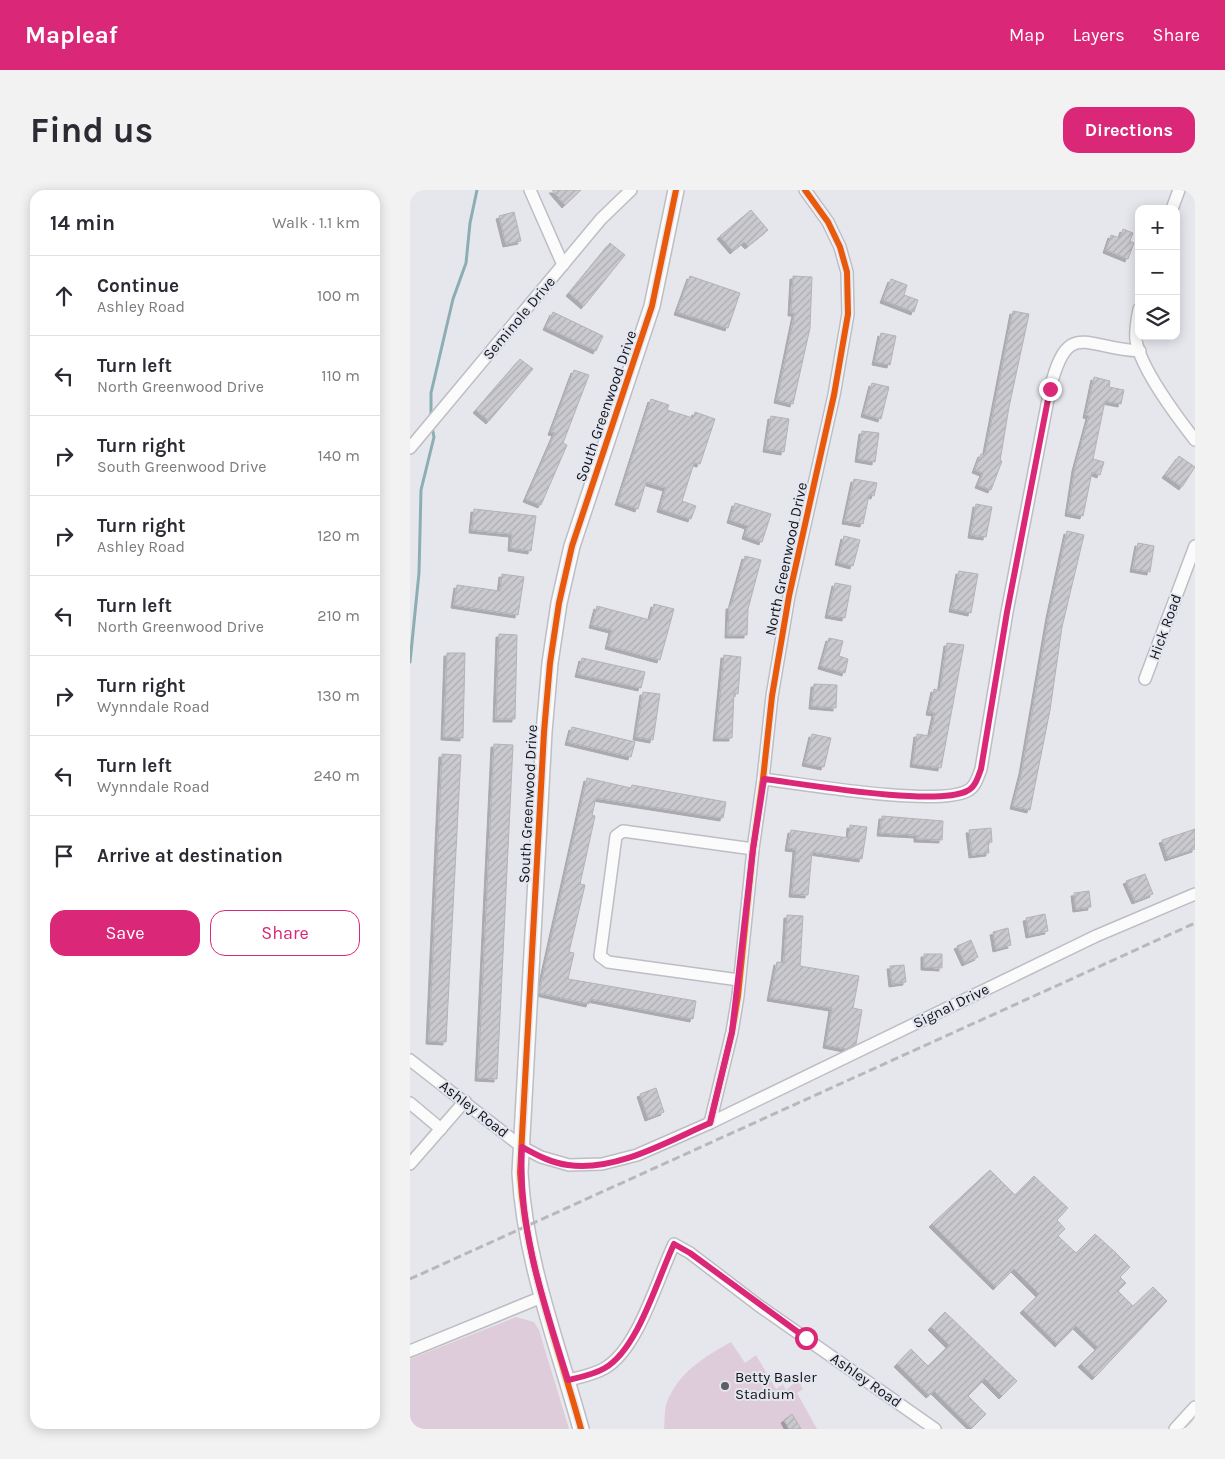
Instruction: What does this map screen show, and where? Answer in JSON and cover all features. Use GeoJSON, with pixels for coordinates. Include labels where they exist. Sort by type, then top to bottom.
{"type":"FeatureCollection","features":[{"type":"Feature","properties":{"kind":"street"},"geometry":{"type":"LineString","coordinates":[[530,190],[563,265]]}},
{"type":"Feature","properties":{"kind":"street","name":"Seminole Drive"},"geometry":{"type":"LineString","coordinates":[[410,448],[601,219],[631,190]]}},
{"type":"Feature","properties":{"kind":"street","name":"South Greenwood Drive"},"geometry":{"type":"LineString","coordinates":[[581,1429],[542,1297],[521,1198],[522,1104],[527,1056],[544,732],[550,663],[559,603],[572,546],[652,306],[676,190]]}},
{"type":"Feature","properties":{"kind":"street","name":"North Greenwood Drive"},"geometry":{"type":"LineString","coordinates":[[710,1123],[732,1032],[740,980],[753,849],[764,779],[772,696],[789,596],[834,394],[848,314],[847,272],[840,247],[828,222],[805,190]]}},
{"type":"Feature","properties":{"kind":"street"},"geometry":{"type":"LineString","coordinates":[[1173,205],[1179,190]]}},
{"type":"Feature","properties":{"kind":"street"},"geometry":{"type":"LineString","coordinates":[[1136,340],[1155,381],[1195,440]]}},
{"type":"Feature","properties":{"kind":"street"},"geometry":{"type":"LineString","coordinates":[[764,779],[856,790],[941,797],[969,791],[976,782],[981,769],[1007,612],[1050,389],[1059,357],[1068,346],[1090,342],[1125,350],[1140,351]]}},
{"type":"Feature","properties":{"kind":"street","name":"Hick Road"},"geometry":{"type":"LineString","coordinates":[[1145,679],[1195,546]]}},
{"type":"Feature","properties":{"kind":"street"},"geometry":{"type":"LineString","coordinates":[[740,980],[608,962],[600,956],[602,924],[616,836],[622,831],[753,849]]}},
{"type":"Feature","properties":{"kind":"street","name":"Signal Drive"},"geometry":{"type":"LineString","coordinates":[[710,1123],[1096,936],[1195,894]]}},
{"type":"Feature","properties":{"kind":"street","name":"Ashley Road"},"geometry":{"type":"LineString","coordinates":[[410,1060],[466,1101],[522,1147],[541,1157],[569,1165],[602,1164],[636,1155],[710,1123]]}},
{"type":"Feature","properties":{"kind":"street"},"geometry":{"type":"LineString","coordinates":[[410,1164],[466,1101]]}},
{"type":"Feature","properties":{"kind":"street"},"geometry":{"type":"LineString","coordinates":[[410,1103],[441,1129]]}},
{"type":"Feature","properties":{"kind":"street","name":"Ashley Road"},"geometry":{"type":"LineString","coordinates":[[568,1380],[590,1375],[605,1368],[628,1347],[674,1244],[690,1253],[758,1305],[935,1429]]}},
{"type":"Feature","properties":{"kind":"street"},"geometry":{"type":"LineString","coordinates":[[410,1351],[542,1297]]}},
{"type":"Feature","properties":{"kind":"street"},"geometry":{"type":"LineString","coordinates":[[1175,1429],[1193,1413]]}},
{"type":"Feature","properties":{"kind":"shaded area"},"geometry":{"type":"Polygon","coordinates":[[[516,1317],[534,1322],[539,1330],[569,1429],[410,1429],[410,1359],[516,1317]]]}},
{"type":"Feature","properties":{"kind":"shaded area","name":"Betty Basler Stadium"},"geometry":{"type":"Polygon","coordinates":[[[731,1342],[745,1363],[756,1355],[776,1389],[783,1384],[786,1390],[798,1380],[803,1389],[797,1393],[817,1429],[664,1429],[667,1402],[678,1382],[693,1366],[731,1342]]]}},
{"type":"Feature","properties":{"kind":"building"},"geometry":{"type":"Polygon","coordinates":[[[552,190],[581,190],[565,205],[552,190]]]}},
{"type":"Feature","properties":{"kind":"building"},"geometry":{"type":"Polygon","coordinates":[[[751,210],[768,230],[748,246],[744,242],[733,251],[720,236],[751,210]]]}},
{"type":"Feature","properties":{"kind":"building"},"geometry":{"type":"Polygon","coordinates":[[[514,212],[521,241],[506,244],[499,216],[514,212]]]}},
{"type":"Feature","properties":{"kind":"building"},"geometry":{"type":"Polygon","coordinates":[[[1123,229],[1133,233],[1130,241],[1134,243],[1128,259],[1106,250],[1111,235],[1120,238],[1123,229]]]}},
{"type":"Feature","properties":{"kind":"building"},"geometry":{"type":"Polygon","coordinates":[[[610,243],[625,255],[584,306],[569,293],[610,243]]]}},
{"type":"Feature","properties":{"kind":"building"},"geometry":{"type":"Polygon","coordinates":[[[690,276],[740,293],[728,328],[677,312],[690,276]]]}},
{"type":"Feature","properties":{"kind":"building"},"geometry":{"type":"Polygon","coordinates":[[[793,276],[812,277],[810,328],[793,404],[777,400],[795,313],[791,313],[793,276]]]}},
{"type":"Feature","properties":{"kind":"building"},"geometry":{"type":"Polygon","coordinates":[[[891,279],[907,285],[904,295],[918,300],[914,312],[883,300],[891,279]]]}},
{"type":"Feature","properties":{"kind":"building"},"geometry":{"type":"Polygon","coordinates":[[[1013,311],[1029,314],[1009,407],[1000,461],[1002,461],[991,490],[978,485],[983,473],[975,470],[981,454],[985,455],[1013,311]]]}},
{"type":"Feature","properties":{"kind":"building"},"geometry":{"type":"Polygon","coordinates":[[[553,312],[603,336],[596,351],[546,327],[553,312]]]}},
{"type":"Feature","properties":{"kind":"building"},"geometry":{"type":"Polygon","coordinates":[[[881,333],[896,336],[890,365],[875,362],[881,333]]]}},
{"type":"Feature","properties":{"kind":"building"},"geometry":{"type":"Polygon","coordinates":[[[520,359],[533,369],[489,421],[476,410],[520,359]]]}},
{"type":"Feature","properties":{"kind":"building"},"geometry":{"type":"Polygon","coordinates":[[[574,370],[589,375],[563,443],[567,445],[541,505],[526,499],[555,433],[551,432],[574,370]]]}},
{"type":"Feature","properties":{"kind":"building"},"geometry":{"type":"Polygon","coordinates":[[[1094,377],[1110,381],[1109,387],[1124,390],[1121,404],[1105,401],[1093,459],[1104,462],[1100,475],[1092,472],[1083,516],[1068,513],[1075,468],[1089,416],[1086,415],[1094,377]]]}},
{"type":"Feature","properties":{"kind":"building"},"geometry":{"type":"Polygon","coordinates":[[[872,383],[889,387],[881,419],[864,414],[872,383]]]}},
{"type":"Feature","properties":{"kind":"building"},"geometry":{"type":"Polygon","coordinates":[[[651,399],[669,405],[667,410],[693,418],[695,412],[715,419],[700,464],[694,463],[682,501],[696,506],[691,519],[660,509],[666,488],[646,482],[638,509],[618,502],[651,399]]]}},
{"type":"Feature","properties":{"kind":"building"},"geometry":{"type":"Polygon","coordinates":[[[771,416],[789,419],[784,452],[766,449],[771,416]]]}},
{"type":"Feature","properties":{"kind":"building"},"geometry":{"type":"Polygon","coordinates":[[[862,431],[879,433],[875,462],[858,459],[862,431]]]}},
{"type":"Feature","properties":{"kind":"building"},"geometry":{"type":"Polygon","coordinates":[[[1179,456],[1195,467],[1182,487],[1165,475],[1179,456]]]}},
{"type":"Feature","properties":{"kind":"building"},"geometry":{"type":"Polygon","coordinates":[[[854,479],[877,483],[874,496],[869,495],[863,524],[845,521],[854,479]]]}},
{"type":"Feature","properties":{"kind":"building"},"geometry":{"type":"Polygon","coordinates":[[[735,503],[771,514],[762,542],[745,536],[748,526],[730,520],[735,503]]]}},
{"type":"Feature","properties":{"kind":"building"},"geometry":{"type":"Polygon","coordinates":[[[976,504],[992,507],[986,537],[971,535],[976,504]]]}},
{"type":"Feature","properties":{"kind":"building"},"geometry":{"type":"Polygon","coordinates":[[[474,509],[536,516],[531,551],[511,548],[512,534],[472,530],[474,509]]]}},
{"type":"Feature","properties":{"kind":"building"},"geometry":{"type":"Polygon","coordinates":[[[1067,531],[1084,535],[1062,627],[1050,710],[1030,810],[1013,806],[1022,771],[1049,615],[1067,531]]]}},
{"type":"Feature","properties":{"kind":"building"},"geometry":{"type":"Polygon","coordinates":[[[844,536],[860,540],[853,566],[838,562],[844,536]]]}},
{"type":"Feature","properties":{"kind":"building"},"geometry":{"type":"Polygon","coordinates":[[[1138,543],[1154,546],[1150,572],[1133,569],[1138,543]]]}},
{"type":"Feature","properties":{"kind":"building"},"geometry":{"type":"Polygon","coordinates":[[[745,556],[761,560],[748,609],[747,635],[728,635],[729,606],[731,606],[745,556]]]}},
{"type":"Feature","properties":{"kind":"building"},"geometry":{"type":"Polygon","coordinates":[[[959,571],[978,574],[971,613],[952,609],[959,571]]]}},
{"type":"Feature","properties":{"kind":"building"},"geometry":{"type":"Polygon","coordinates":[[[502,574],[524,577],[518,615],[454,605],[457,585],[500,591],[502,574]]]}},
{"type":"Feature","properties":{"kind":"building"},"geometry":{"type":"Polygon","coordinates":[[[835,583],[851,586],[845,618],[828,615],[835,583]]]}},
{"type":"Feature","properties":{"kind":"building"},"geometry":{"type":"Polygon","coordinates":[[[654,604],[674,609],[660,660],[608,646],[612,630],[592,625],[597,606],[650,620],[654,604]]]}},
{"type":"Feature","properties":{"kind":"building"},"geometry":{"type":"Polygon","coordinates":[[[499,634],[517,635],[515,719],[496,719],[499,634]]]}},
{"type":"Feature","properties":{"kind":"building"},"geometry":{"type":"Polygon","coordinates":[[[829,638],[843,641],[839,656],[848,659],[845,673],[821,666],[829,638]]]}},
{"type":"Feature","properties":{"kind":"building"},"geometry":{"type":"Polygon","coordinates":[[[947,643],[964,645],[941,768],[913,764],[917,734],[930,736],[935,713],[929,712],[934,689],[940,691],[947,643]]]}},
{"type":"Feature","properties":{"kind":"building"},"geometry":{"type":"Polygon","coordinates":[[[447,653],[465,653],[463,738],[444,737],[447,653]]]}},
{"type":"Feature","properties":{"kind":"building"},"geometry":{"type":"Polygon","coordinates":[[[724,655],[741,657],[738,694],[734,693],[732,738],[716,738],[724,655]]]}},
{"type":"Feature","properties":{"kind":"building"},"geometry":{"type":"Polygon","coordinates":[[[582,658],[645,672],[641,688],[578,674],[582,658]]]}},
{"type":"Feature","properties":{"kind":"building"},"geometry":{"type":"Polygon","coordinates":[[[814,684],[837,685],[836,708],[812,706],[814,684]]]}},
{"type":"Feature","properties":{"kind":"building"},"geometry":{"type":"Polygon","coordinates":[[[643,692],[660,694],[653,740],[636,737],[643,692]]]}},
{"type":"Feature","properties":{"kind":"building"},"geometry":{"type":"Polygon","coordinates":[[[572,727],[635,742],[631,757],[568,742],[572,727]]]}},
{"type":"Feature","properties":{"kind":"building"},"geometry":{"type":"Polygon","coordinates":[[[812,734],[831,738],[824,767],[805,763],[812,734]]]}},
{"type":"Feature","properties":{"kind":"building"},"geometry":{"type":"Polygon","coordinates":[[[494,744],[513,745],[497,1079],[478,1078],[494,744]]]}},
{"type":"Feature","properties":{"kind":"building"},"geometry":{"type":"Polygon","coordinates":[[[442,754],[461,755],[446,1042],[429,1041],[442,754]]]}},
{"type":"Feature","properties":{"kind":"building"},"geometry":{"type":"Polygon","coordinates":[[[587,778],[631,788],[632,785],[726,802],[723,818],[596,798],[592,815],[595,816],[580,884],[585,885],[569,952],[574,953],[568,979],[696,1001],[693,1019],[590,999],[589,1004],[539,993],[587,778]]]}},
{"type":"Feature","properties":{"kind":"building"},"geometry":{"type":"Polygon","coordinates":[[[882,816],[943,821],[942,840],[917,839],[917,835],[880,833],[882,816]]]}},
{"type":"Feature","properties":{"kind":"building"},"geometry":{"type":"Polygon","coordinates":[[[850,825],[867,827],[862,859],[812,852],[808,895],[792,894],[796,849],[788,848],[791,830],[849,838],[850,825]]]}},
{"type":"Feature","properties":{"kind":"building"},"geometry":{"type":"Polygon","coordinates":[[[991,828],[992,842],[988,843],[989,853],[972,855],[969,830],[991,828]]]}},
{"type":"Feature","properties":{"kind":"building"},"geometry":{"type":"Polygon","coordinates":[[[1195,829],[1195,849],[1168,858],[1162,840],[1195,829]]]}},
{"type":"Feature","properties":{"kind":"building"},"geometry":{"type":"Polygon","coordinates":[[[1145,874],[1153,894],[1135,901],[1126,881],[1145,874]]]}},
{"type":"Feature","properties":{"kind":"building"},"geometry":{"type":"Polygon","coordinates":[[[1089,891],[1091,907],[1076,909],[1074,893],[1089,891]]]}},
{"type":"Feature","properties":{"kind":"building"},"geometry":{"type":"Polygon","coordinates":[[[1045,914],[1048,931],[1029,935],[1026,918],[1045,914]]]}},
{"type":"Feature","properties":{"kind":"building"},"geometry":{"type":"Polygon","coordinates":[[[787,915],[803,916],[800,966],[859,976],[853,1008],[862,1010],[856,1044],[846,1049],[826,1045],[832,1008],[770,998],[777,962],[784,963],[787,915]]]}},
{"type":"Feature","properties":{"kind":"building"},"geometry":{"type":"Polygon","coordinates":[[[1008,928],[1011,945],[996,949],[993,932],[1008,928]]]}},
{"type":"Feature","properties":{"kind":"building"},"geometry":{"type":"Polygon","coordinates":[[[971,940],[978,957],[965,963],[957,946],[971,940]]]}},
{"type":"Feature","properties":{"kind":"building"},"geometry":{"type":"Polygon","coordinates":[[[924,954],[942,954],[942,968],[924,967],[924,954]]]}},
{"type":"Feature","properties":{"kind":"building"},"geometry":{"type":"Polygon","coordinates":[[[904,965],[906,982],[892,984],[890,966],[904,965]]]}},
{"type":"Feature","properties":{"kind":"building"},"geometry":{"type":"Polygon","coordinates":[[[656,1088],[664,1112],[648,1118],[640,1094],[656,1088]]]}},
{"type":"Feature","properties":{"kind":"building"},"geometry":{"type":"Polygon","coordinates":[[[990,1170],[1015,1195],[1034,1176],[1068,1208],[1057,1220],[1065,1229],[1058,1236],[1076,1253],[1095,1234],[1115,1252],[1130,1267],[1120,1277],[1126,1283],[1118,1291],[1133,1306],[1153,1287],[1167,1301],[1095,1377],[1081,1364],[1098,1347],[1076,1326],[1058,1344],[1023,1310],[1039,1294],[1014,1269],[996,1287],[932,1224],[990,1170]]]}},
{"type":"Feature","properties":{"kind":"building"},"geometry":{"type":"Polygon","coordinates":[[[945,1312],[1017,1381],[1002,1396],[985,1379],[968,1396],[986,1414],[972,1428],[934,1391],[929,1395],[897,1364],[911,1349],[928,1366],[949,1345],[931,1327],[945,1312]]]}},
{"type":"Feature","properties":{"kind":"building"},"geometry":{"type":"Polygon","coordinates":[[[792,1414],[801,1429],[789,1429],[784,1420],[792,1414]]]}},
{"type":"Feature","properties":{"kind":"waterway"},"geometry":{"type":"LineString","coordinates":[[431,418],[431,393],[453,299],[466,263],[470,223],[477,190]]}},
{"type":"Feature","properties":{"kind":"waterway"},"geometry":{"type":"LineString","coordinates":[[410,662],[419,573],[421,490],[434,437],[432,427]]}},
{"type":"Feature","properties":{"kind":"railway"},"geometry":{"type":"LineString","coordinates":[[410,1279],[1195,923]]}},
{"type":"Feature","properties":{"kind":"cycle path"},"geometry":{"type":"LineString","coordinates":[[581,1429],[535,1271],[523,1206],[520,1173],[544,732],[550,663],[559,603],[572,546],[652,306],[676,190]]}},
{"type":"Feature","properties":{"kind":"cycle path"},"geometry":{"type":"LineString","coordinates":[[710,1123],[732,1032],[738,996],[753,849],[772,696],[789,596],[834,395],[848,314],[847,272],[840,247],[828,222],[805,190]]}},
{"type":"Feature","properties":{"kind":"place","name":"Betty Basler Stadium"},"geometry":{"type":"Point","coordinates":[725,1386]}},
{"type":"Feature","properties":{"kind":"route"},"geometry":{"type":"LineString","coordinates":[[806,1338],[758,1305],[690,1253],[674,1244],[636,1333],[628,1347],[618,1359],[605,1368],[590,1375],[568,1380],[542,1297],[532,1255],[521,1198],[522,1147],[541,1157],[569,1165],[602,1164],[636,1155],[710,1123],[732,1032],[738,996],[753,849],[764,779],[856,790],[941,797],[956,796],[969,791],[976,782],[981,769],[1007,612],[1050,389]]}}]}
